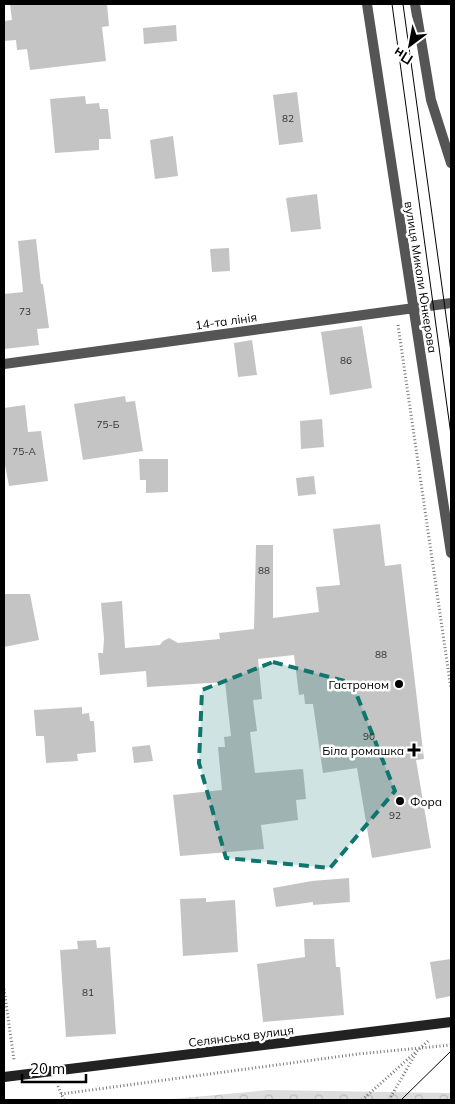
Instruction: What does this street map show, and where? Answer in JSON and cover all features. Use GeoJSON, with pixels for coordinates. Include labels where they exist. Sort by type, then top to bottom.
{"type":"FeatureCollection","features":[{"type":"Feature","properties":{"kind":"street","name":"вулиця Миколи Юнкерова"},"geometry":{"type":"LineString","coordinates":[[366,4],[451,554]]}},
{"type":"Feature","properties":{"kind":"street"},"geometry":{"type":"LineString","coordinates":[[415,4],[431,100],[451,163]]}},
{"type":"Feature","properties":{"kind":"street","name":"14-та лінія"},"geometry":{"type":"LineString","coordinates":[[4,364],[451,303]]}},
{"type":"Feature","properties":{"kind":"street","name":"Селянська вулиця"},"geometry":{"type":"LineString","coordinates":[[4,1077],[451,1022]]}},
{"type":"Feature","properties":{"kind":"path"},"geometry":{"type":"LineString","coordinates":[[396,310],[451,689]]}},
{"type":"Feature","properties":{"kind":"path"},"geometry":{"type":"LineString","coordinates":[[4,989],[16,1076]]}},
{"type":"Feature","properties":{"kind":"path"},"geometry":{"type":"LineString","coordinates":[[362,1100],[431,1039]]}},
{"type":"Feature","properties":{"kind":"path"},"geometry":{"type":"LineString","coordinates":[[62,1094],[358,1054],[451,1045]]}},
{"type":"Feature","properties":{"kind":"path"},"geometry":{"type":"LineString","coordinates":[[388,1100],[418,1049]]}},
{"type":"Feature","properties":{"kind":"highlighted area"},"geometry":{"type":"Polygon","coordinates":[[[273,662],[352,683],[395,791],[330,868],[226,858],[199,763],[202,690],[273,662]]]}},
{"type":"Feature","properties":{"kind":"green space"},"geometry":{"type":"Polygon","coordinates":[[[268,1090],[451,1093],[451,1100],[162,1100],[268,1090]]]}},
{"type":"Feature","properties":{"kind":"building"},"geometry":{"type":"Polygon","coordinates":[[[10,4],[107,4],[109,26],[102,27],[106,61],[30,70],[27,49],[17,50],[16,40],[4,41],[4,21],[12,20],[10,4]]]}},
{"type":"Feature","properties":{"kind":"building"},"geometry":{"type":"Polygon","coordinates":[[[176,25],[177,41],[144,44],[143,28],[176,25]]]}},
{"type":"Feature","properties":{"kind":"building"},"geometry":{"type":"Polygon","coordinates":[[[297,92],[303,142],[279,145],[273,95],[297,92]]]}},
{"type":"Feature","properties":{"kind":"building"},"geometry":{"type":"Polygon","coordinates":[[[85,96],[86,104],[99,103],[100,109],[108,109],[111,139],[99,139],[99,150],[55,153],[50,99],[85,96]]]}},
{"type":"Feature","properties":{"kind":"building"},"geometry":{"type":"Polygon","coordinates":[[[173,136],[178,176],[155,179],[150,140],[173,136]]]}},
{"type":"Feature","properties":{"kind":"building"},"geometry":{"type":"Polygon","coordinates":[[[317,194],[321,229],[291,232],[286,198],[317,194]]]}},
{"type":"Feature","properties":{"kind":"building"},"geometry":{"type":"Polygon","coordinates":[[[36,239],[41,284],[43,284],[49,328],[37,329],[39,345],[4,349],[4,294],[23,292],[18,241],[36,239]]]}},
{"type":"Feature","properties":{"kind":"building"},"geometry":{"type":"Polygon","coordinates":[[[229,248],[230,271],[212,272],[210,249],[229,248]]]}},
{"type":"Feature","properties":{"kind":"building"},"geometry":{"type":"Polygon","coordinates":[[[362,326],[372,388],[330,395],[321,332],[362,326]]]}},
{"type":"Feature","properties":{"kind":"building"},"geometry":{"type":"Polygon","coordinates":[[[252,340],[257,375],[238,377],[234,343],[252,340]]]}},
{"type":"Feature","properties":{"kind":"building"},"geometry":{"type":"Polygon","coordinates":[[[125,396],[126,402],[135,401],[143,451],[83,460],[74,404],[125,396]]]}},
{"type":"Feature","properties":{"kind":"building"},"geometry":{"type":"Polygon","coordinates":[[[25,405],[28,432],[41,431],[48,481],[9,486],[4,460],[4,408],[25,405]]]}},
{"type":"Feature","properties":{"kind":"building"},"geometry":{"type":"Polygon","coordinates":[[[322,419],[324,447],[301,449],[300,421],[322,419]]]}},
{"type":"Feature","properties":{"kind":"building"},"geometry":{"type":"Polygon","coordinates":[[[139,459],[168,459],[168,492],[146,493],[146,480],[140,480],[139,459]]]}},
{"type":"Feature","properties":{"kind":"building"},"geometry":{"type":"Polygon","coordinates":[[[314,476],[316,494],[298,496],[296,478],[314,476]]]}},
{"type":"Feature","properties":{"kind":"building"},"geometry":{"type":"Polygon","coordinates":[[[380,524],[385,566],[401,564],[424,759],[416,760],[431,848],[372,858],[357,768],[323,773],[313,704],[305,704],[304,694],[299,695],[294,655],[258,659],[262,699],[253,700],[257,731],[250,732],[255,773],[303,769],[306,799],[296,800],[298,820],[261,825],[264,849],[180,856],[173,795],[222,790],[218,747],[225,747],[224,737],[231,736],[225,682],[147,687],[146,671],[100,675],[98,653],[103,653],[104,639],[101,603],[122,601],[125,648],[160,645],[169,638],[178,643],[220,639],[219,633],[254,629],[256,545],[273,545],[273,618],[319,612],[316,587],[340,585],[333,529],[380,524]]]}},
{"type":"Feature","properties":{"kind":"building"},"geometry":{"type":"Polygon","coordinates":[[[4,594],[30,594],[39,640],[4,647],[4,594]]]}},
{"type":"Feature","properties":{"kind":"building"},"geometry":{"type":"Polygon","coordinates":[[[82,707],[82,714],[89,713],[90,721],[94,721],[96,752],[77,754],[78,761],[46,763],[44,736],[36,736],[34,710],[82,707]]]}},
{"type":"Feature","properties":{"kind":"building"},"geometry":{"type":"Polygon","coordinates":[[[150,745],[153,761],[134,763],[132,747],[150,745]]]}},
{"type":"Feature","properties":{"kind":"building"},"geometry":{"type":"Polygon","coordinates":[[[349,878],[350,902],[313,905],[313,902],[276,907],[273,888],[312,881],[349,878]]]}},
{"type":"Feature","properties":{"kind":"building"},"geometry":{"type":"Polygon","coordinates":[[[206,898],[206,902],[235,900],[238,952],[183,956],[180,899],[206,898]]]}},
{"type":"Feature","properties":{"kind":"building"},"geometry":{"type":"Polygon","coordinates":[[[304,939],[334,939],[336,967],[340,967],[344,1015],[263,1022],[257,964],[305,957],[304,939]]]}},
{"type":"Feature","properties":{"kind":"building"},"geometry":{"type":"Polygon","coordinates":[[[96,940],[97,948],[110,947],[116,1034],[66,1037],[60,950],[78,949],[77,941],[96,940]]]}},
{"type":"Feature","properties":{"kind":"building"},"geometry":{"type":"Polygon","coordinates":[[[451,959],[451,996],[436,999],[430,962],[451,959]]]}},
{"type":"Feature","properties":{"kind":"tram line"},"geometry":{"type":"LineString","coordinates":[[392,4],[451,435]]}},
{"type":"Feature","properties":{"kind":"tram line"},"geometry":{"type":"LineString","coordinates":[[403,4],[451,352]]}},
{"type":"Feature","properties":{"kind":"tram line"},"geometry":{"type":"LineString","coordinates":[[401,1100],[451,1051]]}},
{"type":"Feature","properties":{"kind":"place","name":"Гастроном"},"geometry":{"type":"Point","coordinates":[399,684]}},
{"type":"Feature","properties":{"kind":"place","name":"Біла ромашка"},"geometry":{"type":"Point","coordinates":[414,750]}},
{"type":"Feature","properties":{"kind":"place","name":"Фора"},"geometry":{"type":"Point","coordinates":[400,801]}}]}
